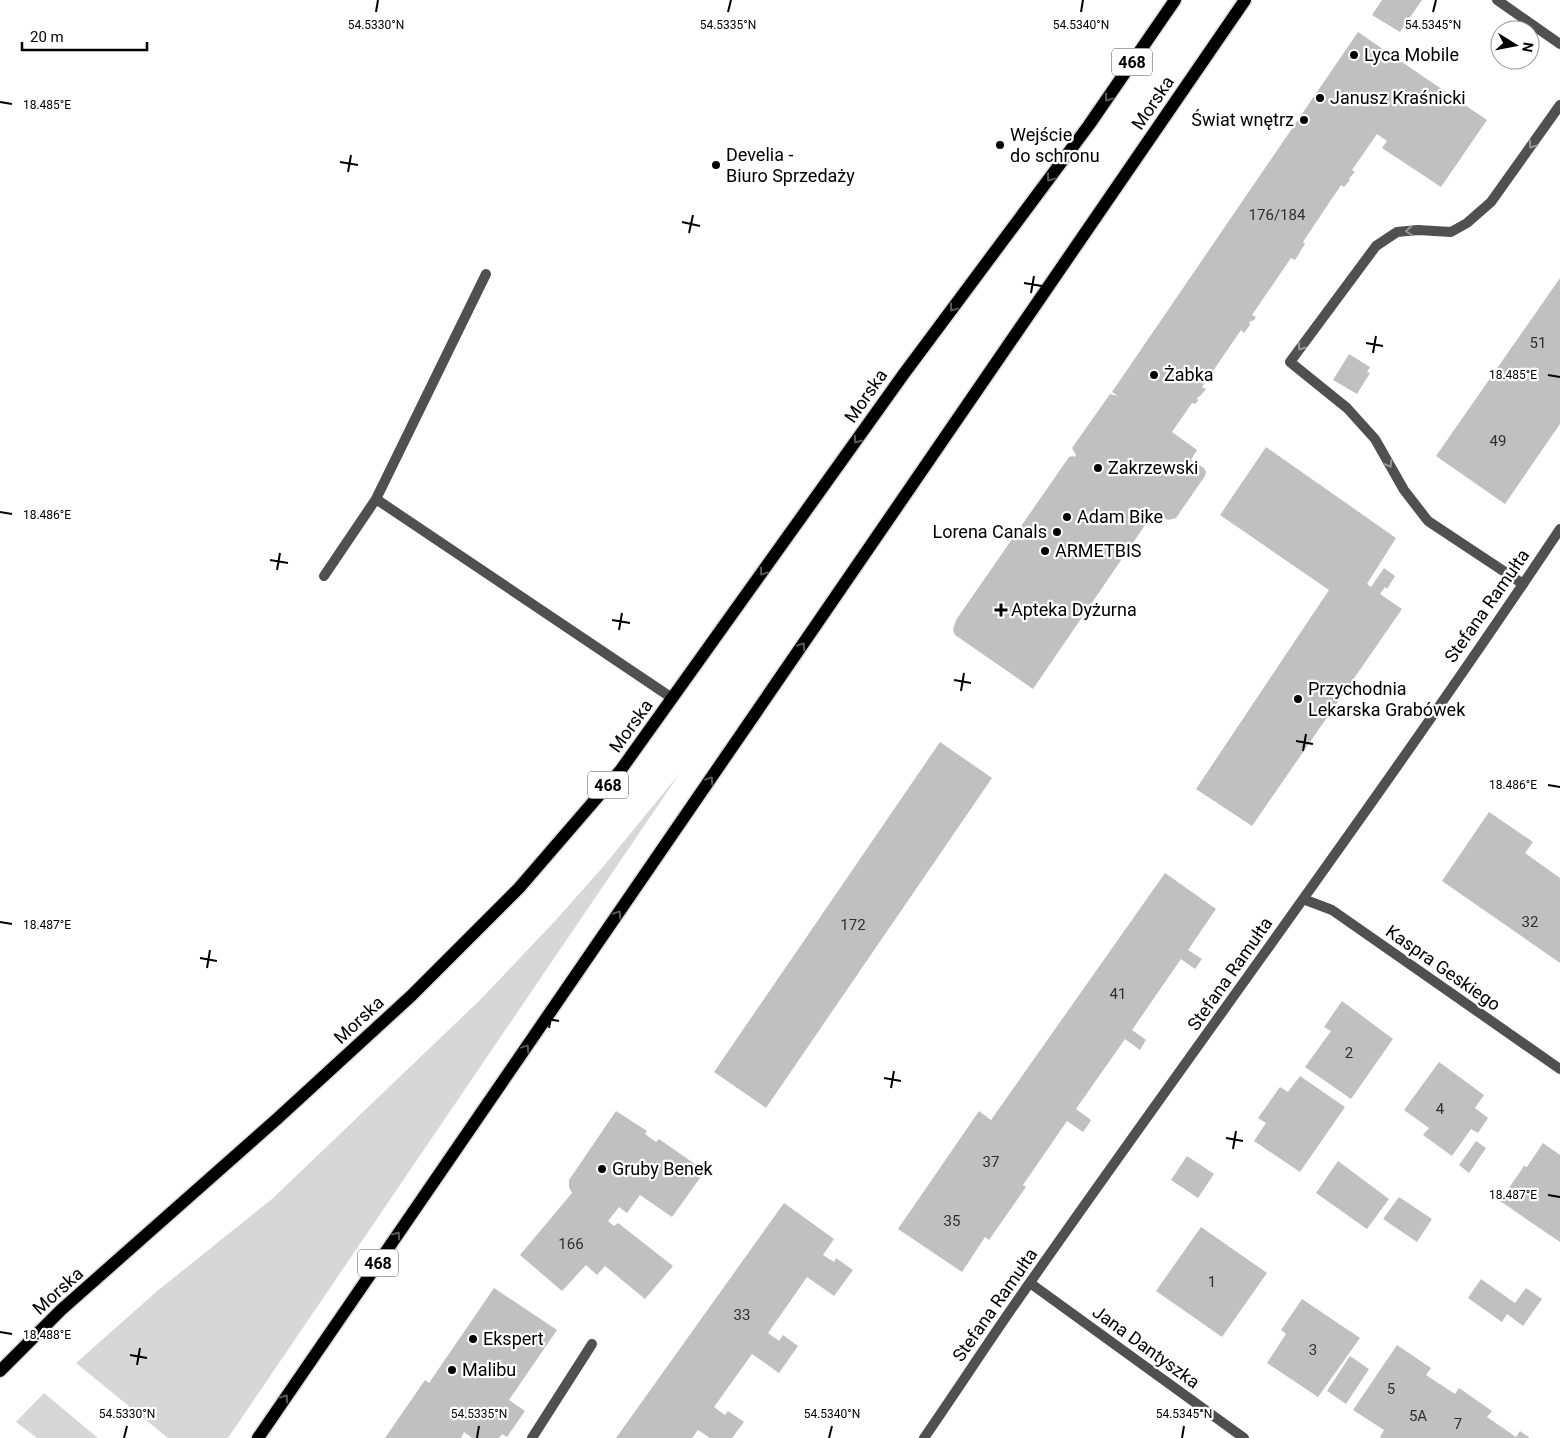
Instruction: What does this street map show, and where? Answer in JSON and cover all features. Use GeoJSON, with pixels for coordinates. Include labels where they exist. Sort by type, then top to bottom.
{"type":"FeatureCollection","features":[{"type":"Feature","properties":{"kind":"main road","name":"Morska"},"geometry":{"type":"LineString","coordinates":[[0,1371],[61,1310],[278,1118],[411,996],[519,888],[620,771],[903,375],[1089,125],[1175,0]]}},
{"type":"Feature","properties":{"kind":"main road","name":"Morska"},"geometry":{"type":"LineString","coordinates":[[258,1438],[1245,0]]}},
{"type":"Feature","properties":{"kind":"street"},"geometry":{"type":"LineString","coordinates":[[1498,0],[1560,44]]}},
{"type":"Feature","properties":{"kind":"street"},"geometry":{"type":"LineString","coordinates":[[1523,584],[1428,521],[1404,490],[1375,438],[1347,408],[1290,362],[1376,246],[1398,232],[1418,230],[1451,232],[1467,223],[1491,202],[1560,105]]}},
{"type":"Feature","properties":{"kind":"street"},"geometry":{"type":"LineString","coordinates":[[324,576],[376,498],[486,274]]}},
{"type":"Feature","properties":{"kind":"street"},"geometry":{"type":"LineString","coordinates":[[376,498],[672,698]]}},
{"type":"Feature","properties":{"kind":"street","name":"Stefana Ramułta"},"geometry":{"type":"LineString","coordinates":[[924,1438],[1030,1283],[1303,899],[1560,528]]}},
{"type":"Feature","properties":{"kind":"street","name":"Kaspra Geskiego"},"geometry":{"type":"LineString","coordinates":[[1303,899],[1332,910],[1560,1070]]}},
{"type":"Feature","properties":{"kind":"street","name":"Jana Dantyszka"},"geometry":{"type":"LineString","coordinates":[[1030,1283],[1244,1438]]}},
{"type":"Feature","properties":{"kind":"street"},"geometry":{"type":"LineString","coordinates":[[532,1438],[592,1344]]}},
{"type":"Feature","properties":{"kind":"shaded area"},"geometry":{"type":"Polygon","coordinates":[[[680,773],[228,1438],[168,1438],[76,1363],[156,1292],[272,1199],[480,1000],[602,868],[680,773]]]}},
{"type":"Feature","properties":{"kind":"shaded area"},"geometry":{"type":"Polygon","coordinates":[[[44,1393],[98,1438],[37,1438],[16,1422],[44,1393]]]}},
{"type":"Feature","properties":{"kind":"building"},"geometry":{"type":"Polygon","coordinates":[[[1382,0],[1422,0],[1400,32],[1372,15],[1382,0]]]}},
{"type":"Feature","properties":{"kind":"building"},"geometry":{"type":"Polygon","coordinates":[[[1358,32],[1487,120],[1441,187],[1382,148],[1387,141],[1377,134],[1352,170],[1355,172],[1349,178],[1350,180],[1344,187],[1341,185],[1303,242],[1305,244],[1295,260],[1291,258],[1252,315],[1256,317],[1254,320],[1249,322],[1250,325],[1244,333],[1241,330],[1202,387],[1206,389],[1197,398],[1198,401],[1195,404],[1192,403],[1172,432],[1197,450],[1191,460],[1204,468],[1205,476],[1176,518],[1168,520],[1154,512],[1033,689],[955,635],[953,630],[956,620],[1069,457],[1075,457],[1076,455],[1072,448],[1110,394],[1118,396],[1112,392],[1358,32]]]}},
{"type":"Feature","properties":{"kind":"building"},"geometry":{"type":"Polygon","coordinates":[[[1560,278],[1560,424],[1505,504],[1436,456],[1560,278]]]}},
{"type":"Feature","properties":{"kind":"building"},"geometry":{"type":"Polygon","coordinates":[[[1349,354],[1370,367],[1367,372],[1370,373],[1357,394],[1333,380],[1349,354]]]}},
{"type":"Feature","properties":{"kind":"building","name":"Przychodnia Lekarska Grabówek"},"geometry":{"type":"Polygon","coordinates":[[[1266,447],[1396,538],[1367,584],[1371,587],[1384,568],[1395,576],[1387,589],[1385,587],[1380,594],[1402,609],[1252,826],[1196,789],[1329,590],[1220,515],[1266,447]]]}},
{"type":"Feature","properties":{"kind":"building"},"geometry":{"type":"Polygon","coordinates":[[[940,742],[992,778],[766,1108],[714,1072],[940,742]]]}},
{"type":"Feature","properties":{"kind":"building"},"geometry":{"type":"Polygon","coordinates":[[[1489,812],[1533,842],[1525,853],[1560,878],[1560,963],[1442,881],[1489,812]]]}},
{"type":"Feature","properties":{"kind":"building"},"geometry":{"type":"Polygon","coordinates":[[[1165,873],[1216,909],[1188,950],[1202,959],[1195,969],[1181,959],[1132,1030],[1146,1040],[1140,1050],[1125,1039],[1076,1109],[1091,1120],[1088,1125],[1083,1132],[1067,1121],[1023,1185],[1026,1187],[989,1240],[985,1237],[962,1272],[898,1229],[979,1111],[991,1120],[1165,873]]]}},
{"type":"Feature","properties":{"kind":"building"},"geometry":{"type":"Polygon","coordinates":[[[1342,1001],[1393,1039],[1351,1099],[1305,1067],[1331,1031],[1324,1027],[1342,1001]]]}},
{"type":"Feature","properties":{"kind":"building"},"geometry":{"type":"Polygon","coordinates":[[[1439,1062],[1484,1095],[1475,1108],[1488,1118],[1478,1133],[1471,1129],[1452,1156],[1423,1135],[1429,1128],[1404,1110],[1439,1062]]]}},
{"type":"Feature","properties":{"kind":"building"},"geometry":{"type":"Polygon","coordinates":[[[1300,1076],[1345,1107],[1300,1172],[1254,1141],[1266,1123],[1258,1118],[1280,1087],[1288,1092],[1300,1076]]]}},
{"type":"Feature","properties":{"kind":"building"},"geometry":{"type":"Polygon","coordinates":[[[616,1111],[647,1131],[645,1134],[656,1142],[659,1139],[705,1171],[672,1217],[640,1195],[627,1213],[619,1207],[608,1221],[614,1226],[618,1223],[673,1266],[645,1299],[605,1266],[597,1275],[586,1265],[562,1291],[520,1255],[572,1193],[569,1187],[569,1180],[616,1111]]]}},
{"type":"Feature","properties":{"kind":"building"},"geometry":{"type":"Polygon","coordinates":[[[1476,1141],[1486,1148],[1469,1173],[1459,1165],[1476,1141]]]}},
{"type":"Feature","properties":{"kind":"building"},"geometry":{"type":"Polygon","coordinates":[[[1543,1143],[1560,1155],[1560,1242],[1500,1201],[1524,1166],[1527,1167],[1543,1143]]]}},
{"type":"Feature","properties":{"kind":"building"},"geometry":{"type":"Polygon","coordinates":[[[1187,1156],[1214,1174],[1198,1198],[1171,1180],[1187,1156]]]}},
{"type":"Feature","properties":{"kind":"building"},"geometry":{"type":"Polygon","coordinates":[[[1338,1161],[1389,1199],[1367,1229],[1316,1193],[1338,1161]]]}},
{"type":"Feature","properties":{"kind":"building"},"geometry":{"type":"Polygon","coordinates":[[[1399,1197],[1432,1219],[1417,1242],[1383,1219],[1399,1197]]]}},
{"type":"Feature","properties":{"kind":"building"},"geometry":{"type":"Polygon","coordinates":[[[784,1203],[834,1239],[823,1255],[834,1262],[836,1258],[853,1270],[834,1296],[807,1277],[768,1333],[779,1341],[783,1335],[798,1346],[779,1373],[752,1354],[714,1407],[725,1415],[728,1411],[744,1422],[732,1438],[710,1438],[698,1430],[692,1438],[616,1438],[784,1203]]]}},
{"type":"Feature","properties":{"kind":"building"},"geometry":{"type":"Polygon","coordinates":[[[1201,1227],[1267,1273],[1222,1337],[1156,1291],[1201,1227]]]}},
{"type":"Feature","properties":{"kind":"building"},"geometry":{"type":"Polygon","coordinates":[[[1481,1279],[1515,1303],[1526,1288],[1542,1299],[1523,1326],[1507,1314],[1502,1322],[1468,1298],[1481,1279]]]}},
{"type":"Feature","properties":{"kind":"building"},"geometry":{"type":"Polygon","coordinates":[[[494,1288],[557,1330],[509,1400],[525,1411],[507,1437],[502,1434],[499,1438],[472,1438],[464,1432],[461,1438],[385,1438],[425,1380],[429,1383],[494,1288]]]}},
{"type":"Feature","properties":{"kind":"building"},"geometry":{"type":"Polygon","coordinates":[[[1302,1299],[1360,1338],[1318,1397],[1267,1363],[1286,1334],[1281,1330],[1302,1299]]]}},
{"type":"Feature","properties":{"kind":"building"},"geometry":{"type":"Polygon","coordinates":[[[1397,1345],[1431,1368],[1426,1375],[1455,1394],[1459,1388],[1492,1411],[1487,1417],[1516,1437],[1520,1431],[1530,1438],[1380,1437],[1384,1430],[1353,1410],[1397,1345]]]}},
{"type":"Feature","properties":{"kind":"building"},"geometry":{"type":"Polygon","coordinates":[[[1350,1356],[1369,1369],[1346,1404],[1327,1391],[1350,1356]]]}},
{"type":"Feature","properties":{"kind":"place","name":"Lyca Mobile"},"geometry":{"type":"Point","coordinates":[1354,55]}},
{"type":"Feature","properties":{"kind":"place","name":"Janusz Kraśnicki"},"geometry":{"type":"Point","coordinates":[1320,98]}},
{"type":"Feature","properties":{"kind":"place","name":"Świat wnętrz"},"geometry":{"type":"Point","coordinates":[1304,120]}},
{"type":"Feature","properties":{"kind":"place","name":"Wejście do schronu"},"geometry":{"type":"Point","coordinates":[1000,145]}},
{"type":"Feature","properties":{"kind":"place","name":"Develia - Biuro Sprzedaży"},"geometry":{"type":"Point","coordinates":[716,165]}},
{"type":"Feature","properties":{"kind":"place","name":"Żabka"},"geometry":{"type":"Point","coordinates":[1154,375]}},
{"type":"Feature","properties":{"kind":"place","name":"Zakrzewski"},"geometry":{"type":"Point","coordinates":[1098,468]}},
{"type":"Feature","properties":{"kind":"place","name":"Adam Bike"},"geometry":{"type":"Point","coordinates":[1067,517]}},
{"type":"Feature","properties":{"kind":"place","name":"Lorena Canals"},"geometry":{"type":"Point","coordinates":[1057,532]}},
{"type":"Feature","properties":{"kind":"place","name":"ARMETBIS"},"geometry":{"type":"Point","coordinates":[1045,551]}},
{"type":"Feature","properties":{"kind":"place","name":"Apteka Dyżurna"},"geometry":{"type":"Point","coordinates":[1001,610]}},
{"type":"Feature","properties":{"kind":"place","name":"Przychodnia Lekarska Grabówek"},"geometry":{"type":"Point","coordinates":[1298,699]}},
{"type":"Feature","properties":{"kind":"place","name":"Gruby Benek"},"geometry":{"type":"Point","coordinates":[602,1169]}},
{"type":"Feature","properties":{"kind":"place","name":"Ekspert"},"geometry":{"type":"Point","coordinates":[473,1339]}},
{"type":"Feature","properties":{"kind":"place","name":"Malibu"},"geometry":{"type":"Point","coordinates":[452,1370]}}]}
